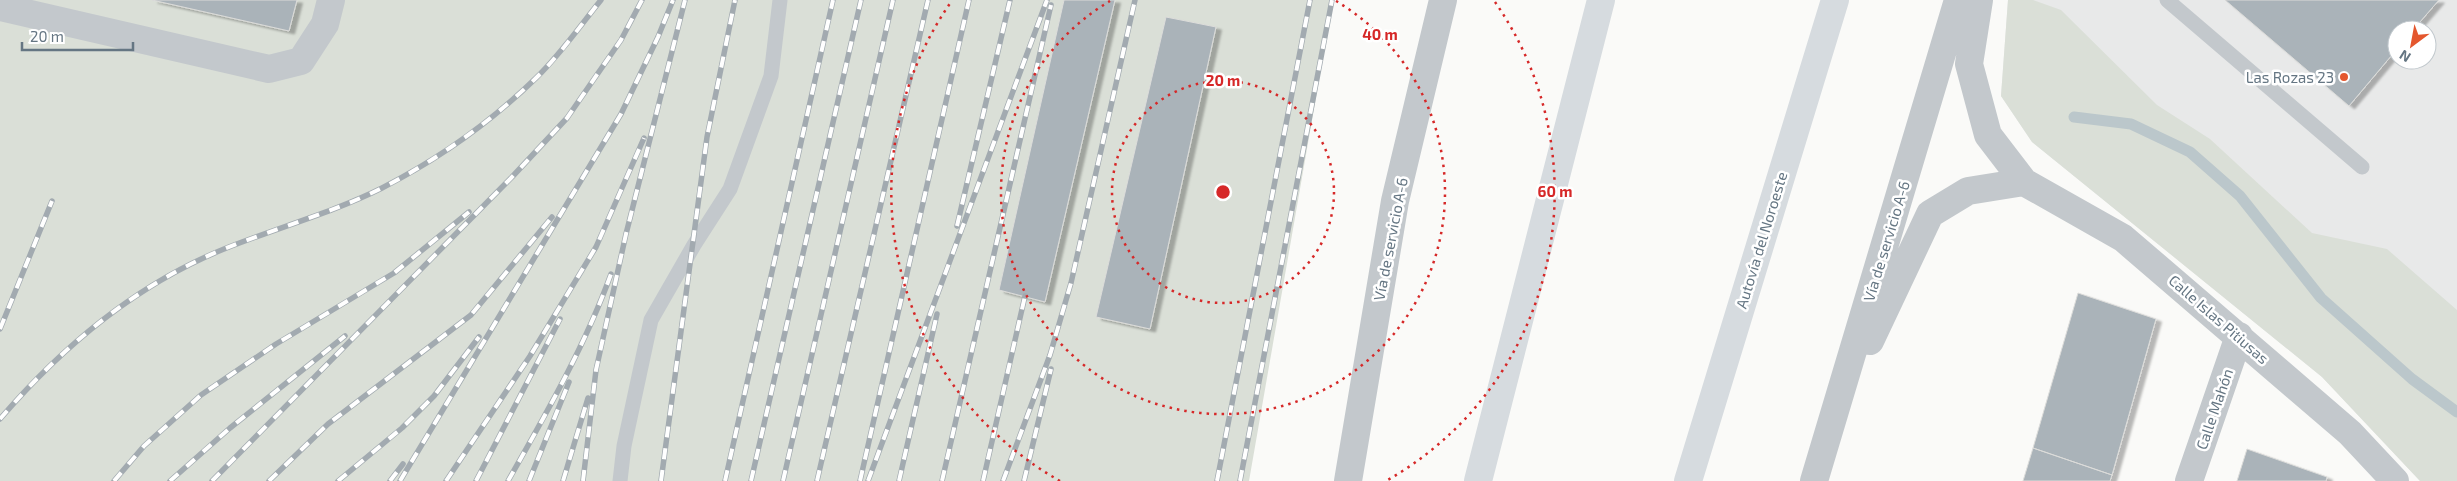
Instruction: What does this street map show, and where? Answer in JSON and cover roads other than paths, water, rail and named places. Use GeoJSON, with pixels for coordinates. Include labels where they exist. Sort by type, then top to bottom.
{"type":"FeatureCollection","features":[{"type":"Feature","properties":{"kind":"highway"},"geometry":{"type":"LineString","coordinates":[[1478,481],[1601,0]]}},
{"type":"Feature","properties":{"kind":"highway","name":"Autovía del Noroeste"},"geometry":{"type":"LineString","coordinates":[[1688,481],[1834,0]]}},
{"type":"Feature","properties":{"kind":"street"},"geometry":{"type":"LineString","coordinates":[[0,7],[269,69],[301,61],[326,24],[331,0]]}},
{"type":"Feature","properties":{"kind":"street","name":"Vía de servicio A-6"},"geometry":{"type":"LineString","coordinates":[[1348,481],[1395,201],[1443,0]]}},
{"type":"Feature","properties":{"kind":"street","name":"Vía de servicio A-6"},"geometry":{"type":"LineString","coordinates":[[1814,481],[1958,0]]}},
{"type":"Feature","properties":{"kind":"street","name":"Calle Islas Pitiusas"},"geometry":{"type":"LineString","coordinates":[[1979,0],[1969,64],[1988,135],[2024,182],[2124,238],[2350,433],[2395,481]]}},
{"type":"Feature","properties":{"kind":"street"},"geometry":{"type":"LineString","coordinates":[[1831,424],[1930,214],[1968,191],[2024,182]]}},
{"type":"Feature","properties":{"kind":"street","name":"Calle Mahón"},"geometry":{"type":"LineString","coordinates":[[2189,481],[2239,336]]}},
{"type":"Feature","properties":{"kind":"lane"},"geometry":{"type":"LineString","coordinates":[[620,481],[624,446],[651,320],[730,189],[771,76],[780,0]]}},
{"type":"Feature","properties":{"kind":"lane"},"geometry":{"type":"LineString","coordinates":[[2167,0],[2362,167]]}},
{"type":"Feature","properties":{"kind":"waterway"},"geometry":{"type":"LineString","coordinates":[[2074,117],[2131,124],[2190,152],[2240,196],[2321,298],[2412,379],[2457,412]]}},
{"type":"Feature","properties":{"kind":"railway"},"geometry":{"type":"LineString","coordinates":[[0,419],[23,393],[74,344],[101,321],[160,281],[224,249],[363,197],[403,177],[463,139],[519,94],[545,69],[601,0]]}},
{"type":"Feature","properties":{"kind":"railway"},"geometry":{"type":"LineString","coordinates":[[212,481],[512,177],[567,118],[621,40],[642,0]]}},
{"type":"Feature","properties":{"kind":"railway"},"geometry":{"type":"LineString","coordinates":[[400,481],[621,114],[658,37],[673,0]]}},
{"type":"Feature","properties":{"kind":"railway"},"geometry":{"type":"LineString","coordinates":[[583,481],[596,370],[626,234],[685,0]]}},
{"type":"Feature","properties":{"kind":"railway"},"geometry":{"type":"LineString","coordinates":[[661,481],[707,137],[735,0]]}},
{"type":"Feature","properties":{"kind":"railway"},"geometry":{"type":"LineString","coordinates":[[725,481],[833,0]]}},
{"type":"Feature","properties":{"kind":"railway"},"geometry":{"type":"LineString","coordinates":[[751,481],[861,0]]}},
{"type":"Feature","properties":{"kind":"railway"},"geometry":{"type":"LineString","coordinates":[[783,481],[893,0]]}},
{"type":"Feature","properties":{"kind":"railway"},"geometry":{"type":"LineString","coordinates":[[817,481],[928,0]]}},
{"type":"Feature","properties":{"kind":"railway"},"geometry":{"type":"LineString","coordinates":[[860,481],[969,0]]}},
{"type":"Feature","properties":{"kind":"railway"},"geometry":{"type":"LineString","coordinates":[[957,226],[1010,0]]}},
{"type":"Feature","properties":{"kind":"railway"},"geometry":{"type":"LineString","coordinates":[[868,481],[1047,0]]}},
{"type":"Feature","properties":{"kind":"railway"},"geometry":{"type":"LineString","coordinates":[[1003,481],[1050,355],[1071,283],[1135,0]]}},
{"type":"Feature","properties":{"kind":"railway"},"geometry":{"type":"LineString","coordinates":[[1217,481],[1310,0]]}},
{"type":"Feature","properties":{"kind":"railway"},"geometry":{"type":"LineString","coordinates":[[1240,481],[1332,0]]}},
{"type":"Feature","properties":{"kind":"railway"},"geometry":{"type":"LineString","coordinates":[[942,481],[1051,5]]}},
{"type":"Feature","properties":{"kind":"railway"},"geometry":{"type":"LineString","coordinates":[[446,481],[530,356],[596,247],[644,138]]}},
{"type":"Feature","properties":{"kind":"railway"},"geometry":{"type":"LineString","coordinates":[[0,329],[52,201]]}},
{"type":"Feature","properties":{"kind":"railway"},"geometry":{"type":"LineString","coordinates":[[114,481],[144,446],[201,395],[276,344],[394,273],[469,212]]}},
{"type":"Feature","properties":{"kind":"railway"},"geometry":{"type":"LineString","coordinates":[[269,481],[328,424],[471,315],[552,217]]}},
{"type":"Feature","properties":{"kind":"railway"},"geometry":{"type":"LineString","coordinates":[[508,481],[577,353],[611,274]]}},
{"type":"Feature","properties":{"kind":"railway"},"geometry":{"type":"LineString","coordinates":[[983,481],[1025,296]]}},
{"type":"Feature","properties":{"kind":"railway"},"geometry":{"type":"LineString","coordinates":[[899,481],[937,314]]}},
{"type":"Feature","properties":{"kind":"railway"},"geometry":{"type":"LineString","coordinates":[[476,481],[560,319]]}},
{"type":"Feature","properties":{"kind":"railway"},"geometry":{"type":"LineString","coordinates":[[170,481],[230,428],[345,336]]}},
{"type":"Feature","properties":{"kind":"railway"},"geometry":{"type":"LineString","coordinates":[[338,481],[402,428],[434,396],[479,337]]}},
{"type":"Feature","properties":{"kind":"railway"},"geometry":{"type":"LineString","coordinates":[[1024,481],[1051,369]]}},
{"type":"Feature","properties":{"kind":"railway"},"geometry":{"type":"LineString","coordinates":[[529,481],[569,382]]}},
{"type":"Feature","properties":{"kind":"railway"},"geometry":{"type":"LineString","coordinates":[[563,481],[588,398]]}},
{"type":"Feature","properties":{"kind":"railway"},"geometry":{"type":"LineString","coordinates":[[390,481],[403,464]]}},
{"type":"Feature","properties":{"kind":"place","name":"Las Rozas 23"},"geometry":{"type":"Point","coordinates":[2344,77]}}]}
